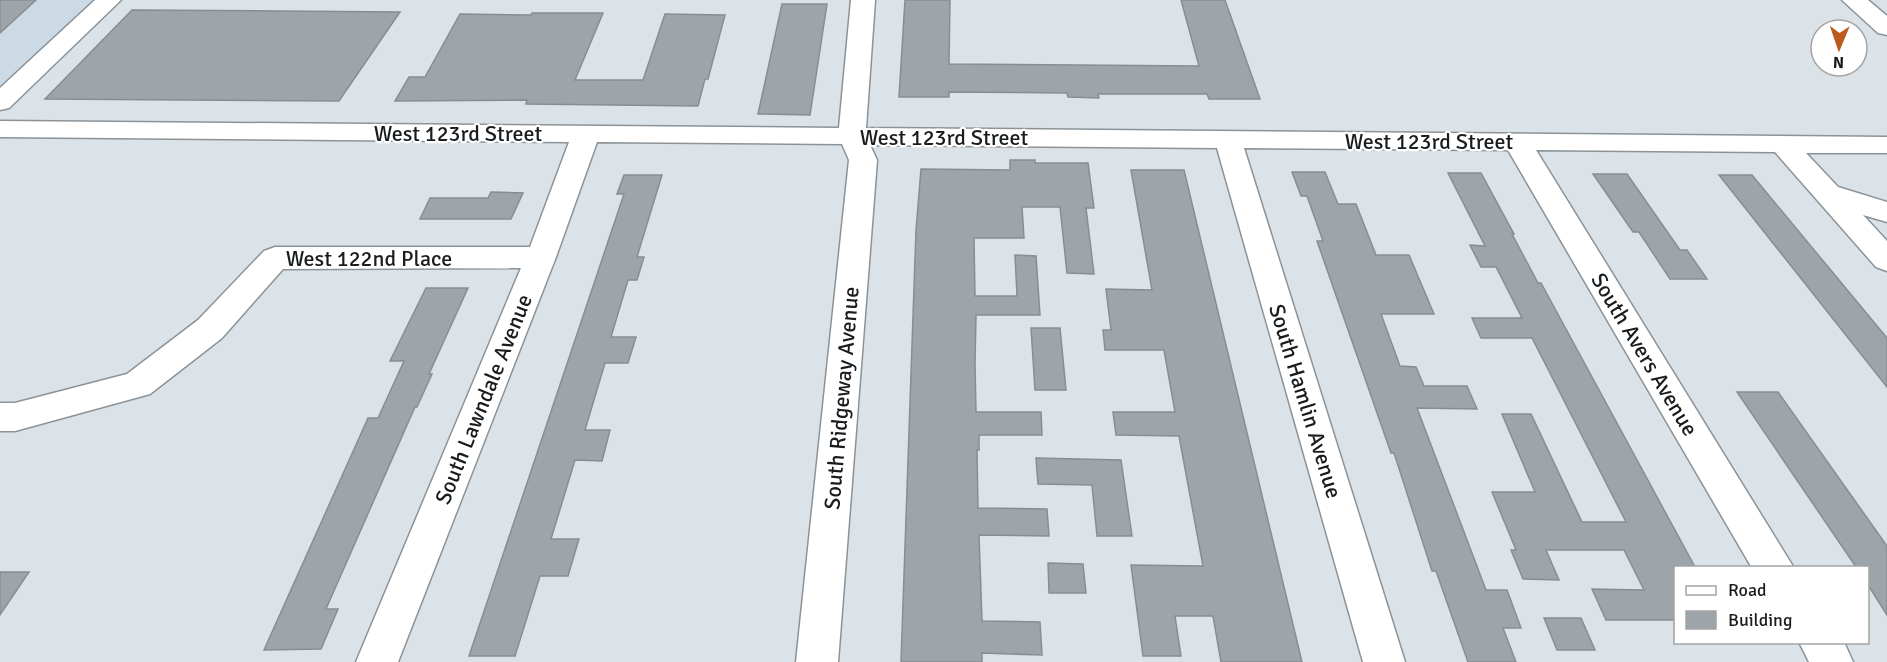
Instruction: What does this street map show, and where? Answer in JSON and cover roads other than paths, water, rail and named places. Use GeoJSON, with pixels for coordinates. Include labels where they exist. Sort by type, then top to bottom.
{"type":"FeatureCollection","features":[{"type":"Feature","properties":{"kind":"street"},"geometry":{"type":"LineString","coordinates":[[0,102],[109,0]]}},
{"type":"Feature","properties":{"kind":"street"},"geometry":{"type":"LineString","coordinates":[[852,136],[863,0]]}},
{"type":"Feature","properties":{"kind":"street"},"geometry":{"type":"LineString","coordinates":[[1854,0],[1887,28]]}},
{"type":"Feature","properties":{"kind":"street","name":"West 123rd Street"},"geometry":{"type":"LineString","coordinates":[[0,129],[1887,145]]}},
{"type":"Feature","properties":{"kind":"street","name":"South Lawndale Avenue"},"geometry":{"type":"LineString","coordinates":[[377,662],[541,257],[586,134]]}},
{"type":"Feature","properties":{"kind":"street","name":"South Ridgeway Avenue"},"geometry":{"type":"LineString","coordinates":[[817,662],[863,160],[852,136]]}},
{"type":"Feature","properties":{"kind":"street","name":"South Hamlin Avenue"},"geometry":{"type":"LineString","coordinates":[[1228,139],[1384,662]]}},
{"type":"Feature","properties":{"kind":"street","name":"South Avers Avenue"},"geometry":{"type":"LineString","coordinates":[[1516,141],[1773,566]]}},
{"type":"Feature","properties":{"kind":"street"},"geometry":{"type":"LineString","coordinates":[[1783,144],[1887,260]]}},
{"type":"Feature","properties":{"kind":"street"},"geometry":{"type":"LineString","coordinates":[[1829,194],[1887,212]]}},
{"type":"Feature","properties":{"kind":"street","name":"West 122nd Place"},"geometry":{"type":"LineString","coordinates":[[0,417],[15,417],[138,385],[210,329],[275,258],[541,257]]}},
{"type":"Feature","properties":{"kind":"street"},"geometry":{"type":"LineString","coordinates":[[1821,644],[1832,662]]}}]}
